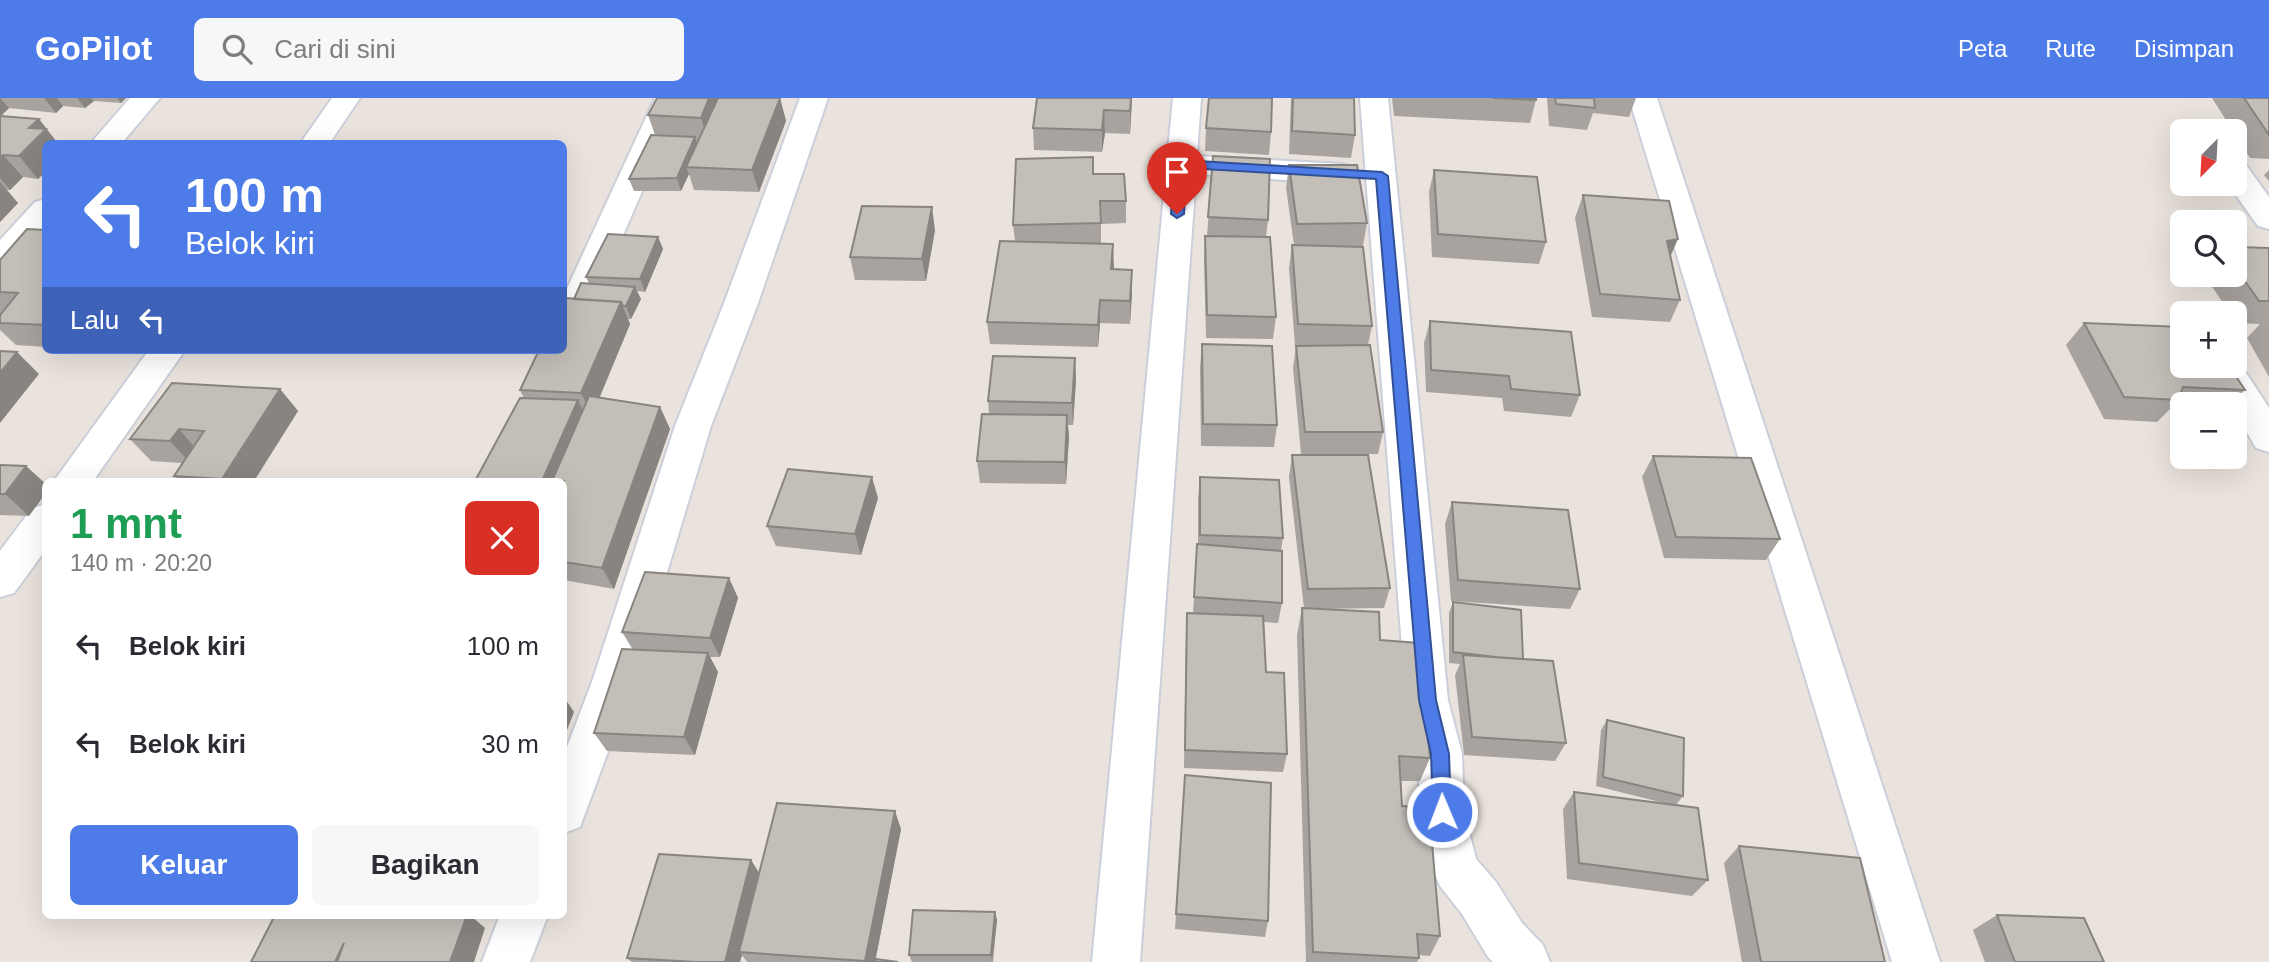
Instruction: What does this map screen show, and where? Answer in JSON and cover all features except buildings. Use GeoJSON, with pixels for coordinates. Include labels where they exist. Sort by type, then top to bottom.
{"type":"FeatureCollection","features":[{"type":"Feature","properties":{"kind":"street"},"geometry":{"type":"LineString","coordinates":[[108,140],[146,98]]}},
{"type":"Feature","properties":{"kind":"street"},"geometry":{"type":"LineString","coordinates":[[317,140],[346,98]]}},
{"type":"Feature","properties":{"kind":"street"},"geometry":{"type":"LineString","coordinates":[[567,324],[669,98]]}},
{"type":"Feature","properties":{"kind":"street"},"geometry":{"type":"LineString","coordinates":[[567,804],[614,679],[693,426],[740,306],[814,98]]}},
{"type":"Feature","properties":{"kind":"street"},"geometry":{"type":"LineString","coordinates":[[1116,962],[1187,98]]}},
{"type":"Feature","properties":{"kind":"street"},"geometry":{"type":"LineString","coordinates":[[1374,98],[1427,700],[1440,754],[1442,812],[1456,870],[1525,962]]}},
{"type":"Feature","properties":{"kind":"street"},"geometry":{"type":"LineString","coordinates":[[1643,98],[1916,962]]}},
{"type":"Feature","properties":{"kind":"street"},"geometry":{"type":"LineString","coordinates":[[1181,164],[1382,176]]}},
{"type":"Feature","properties":{"kind":"street"},"geometry":{"type":"LineString","coordinates":[[2247,189],[2269,219]]}},
{"type":"Feature","properties":{"kind":"street"},"geometry":{"type":"LineString","coordinates":[[0,260],[42,213]]}},
{"type":"Feature","properties":{"kind":"street"},"geometry":{"type":"LineString","coordinates":[[75,478],[164,354]]}},
{"type":"Feature","properties":{"kind":"street"},"geometry":{"type":"LineString","coordinates":[[2232,378],[2269,438]]}},
{"type":"Feature","properties":{"kind":"street"},"geometry":{"type":"LineString","coordinates":[[0,581],[42,524]]}},
{"type":"Feature","properties":{"kind":"street"},"geometry":{"type":"LineString","coordinates":[[506,962],[522,919]]}},
{"type":"Feature","properties":{"kind":"route"},"geometry":{"type":"LineString","coordinates":[[1177,214],[1181,164],[1382,176],[1427,700],[1440,754],[1442,812]]}}]}
